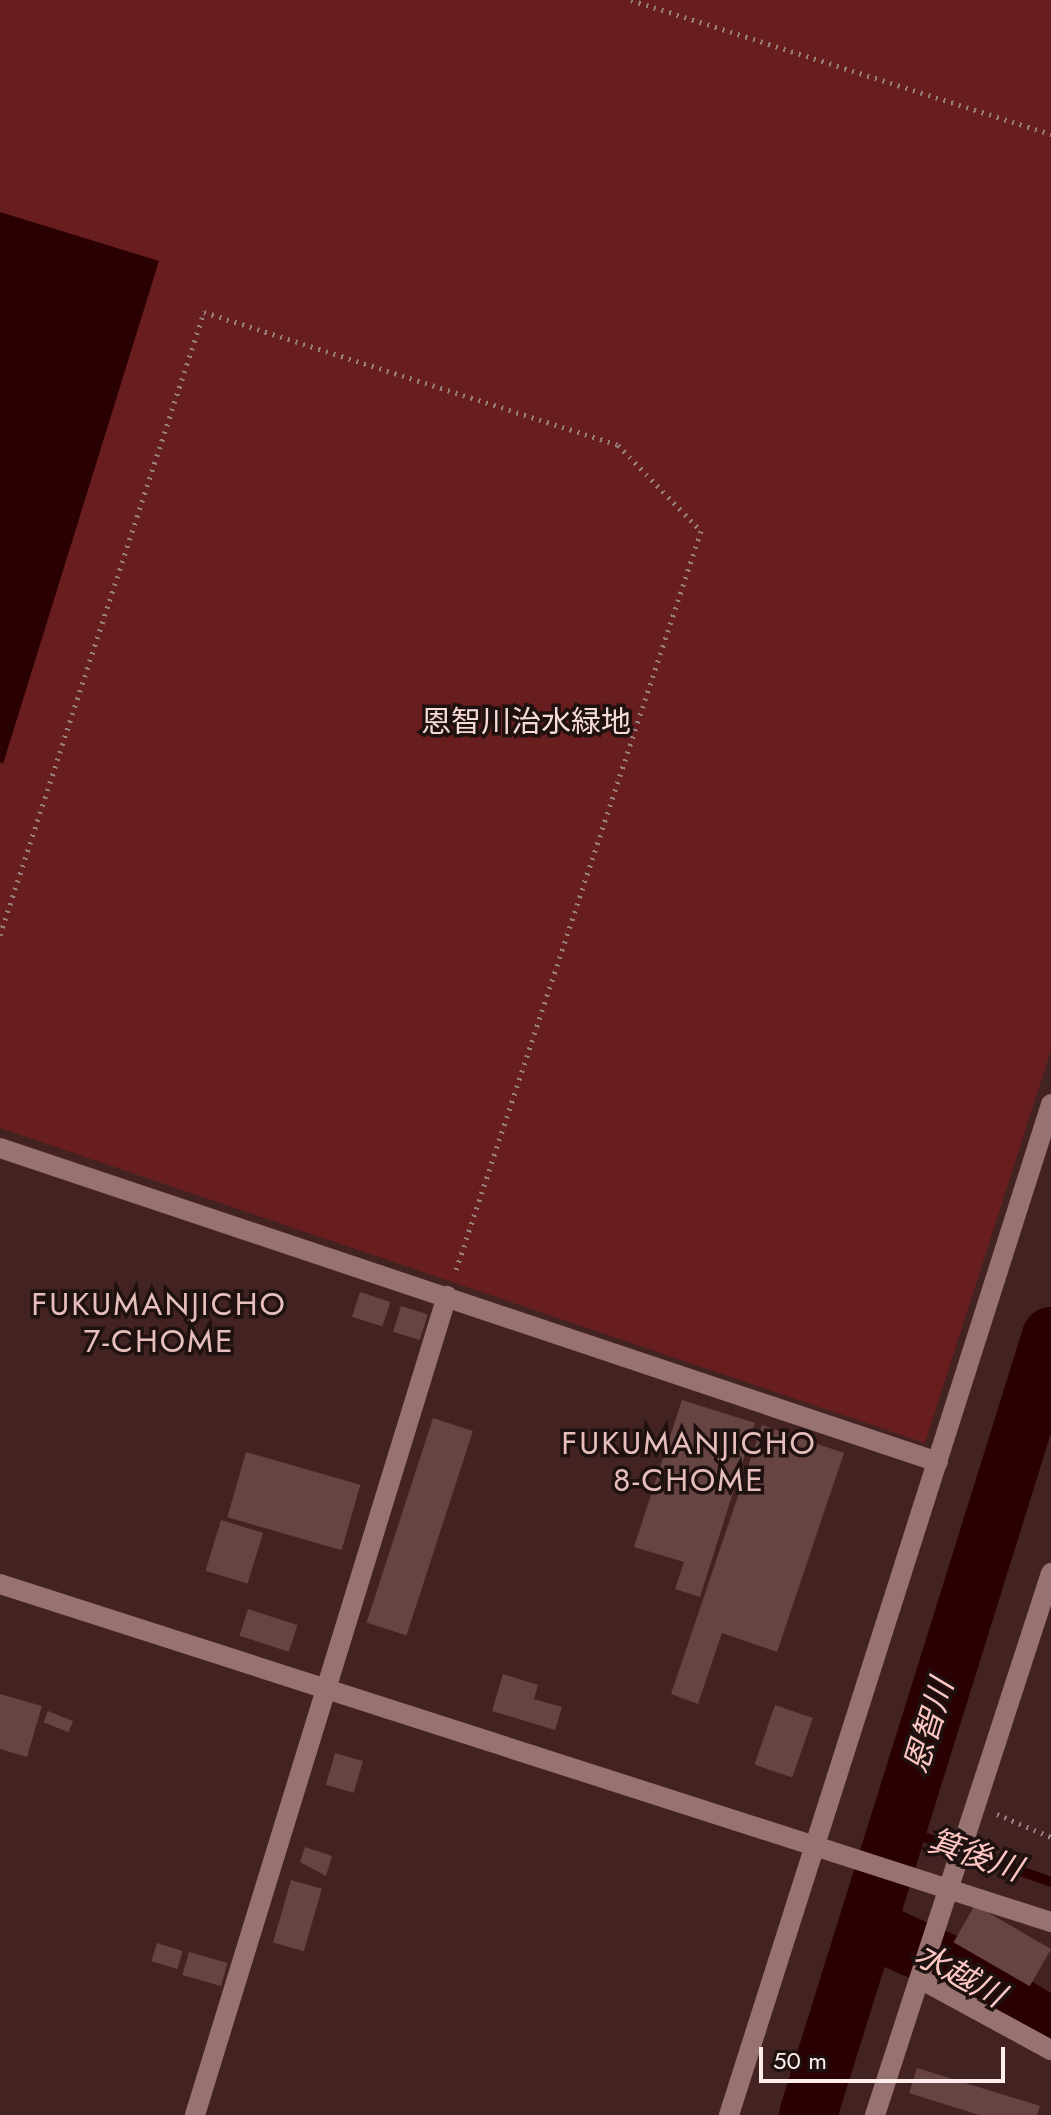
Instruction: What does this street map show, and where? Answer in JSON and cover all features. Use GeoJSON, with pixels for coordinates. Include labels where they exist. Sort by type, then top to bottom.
{"type":"FeatureCollection","features":[{"type":"Feature","properties":{"kind":"street"},"geometry":{"type":"LineString","coordinates":[[729,2115],[822,1843],[1051,1104]]}},
{"type":"Feature","properties":{"kind":"street"},"geometry":{"type":"LineString","coordinates":[[0,1148],[938,1462]]}},
{"type":"Feature","properties":{"kind":"street"},"geometry":{"type":"LineString","coordinates":[[195,2115],[447,1296]]}},
{"type":"Feature","properties":{"kind":"street"},"geometry":{"type":"LineString","coordinates":[[875,2115],[1051,1573]]}},
{"type":"Feature","properties":{"kind":"street"},"geometry":{"type":"LineString","coordinates":[[0,1584],[822,1843],[1051,1922]]}},
{"type":"Feature","properties":{"kind":"street"},"geometry":{"type":"LineString","coordinates":[[921,1974],[1051,2050]]}},
{"type":"Feature","properties":{"kind":"path"},"geometry":{"type":"LineString","coordinates":[[631,0],[1051,134]]}},
{"type":"Feature","properties":{"kind":"path"},"geometry":{"type":"LineString","coordinates":[[0,935],[204,312],[618,445],[701,531],[447,1296]]}},
{"type":"Feature","properties":{"kind":"path"},"geometry":{"type":"LineString","coordinates":[[975,1805],[1051,1837]]}},
{"type":"Feature","properties":{"kind":"green space","name":"恩智川治水緑地"},"geometry":{"type":"Polygon","coordinates":[[[0,0],[1051,0],[1051,1050],[925,1443],[0,1128],[0,0]]]}},
{"type":"Feature","properties":{"kind":"shaded area"},"geometry":{"type":"Polygon","coordinates":[[[0,212],[159,261],[3,764],[0,762],[0,212]]]}},
{"type":"Feature","properties":{"kind":"building"},"geometry":{"type":"Polygon","coordinates":[[[360,1292],[390,1302],[382,1327],[352,1317],[360,1292]]]}},
{"type":"Feature","properties":{"kind":"building"},"geometry":{"type":"Polygon","coordinates":[[[401,1306],[428,1314],[420,1340],[393,1332],[401,1306]]]}},
{"type":"Feature","properties":{"kind":"building"},"geometry":{"type":"Polygon","coordinates":[[[682,1400],[755,1423],[700,1597],[675,1589],[684,1562],[634,1547],[682,1400]]]}},
{"type":"Feature","properties":{"kind":"building"},"geometry":{"type":"Polygon","coordinates":[[[433,1418],[473,1431],[407,1635],[367,1622],[433,1418]]]}},
{"type":"Feature","properties":{"kind":"building"},"geometry":{"type":"Polygon","coordinates":[[[762,1425],[844,1453],[777,1652],[722,1633],[698,1704],[671,1694],[762,1425]]]}},
{"type":"Feature","properties":{"kind":"building"},"geometry":{"type":"Polygon","coordinates":[[[246,1452],[360,1485],[342,1550],[227,1517],[246,1452]]]}},
{"type":"Feature","properties":{"kind":"building"},"geometry":{"type":"Polygon","coordinates":[[[221,1520],[263,1533],[248,1584],[206,1571],[221,1520]]]}},
{"type":"Feature","properties":{"kind":"building"},"geometry":{"type":"Polygon","coordinates":[[[248,1609],[297,1625],[289,1652],[239,1636],[248,1609]]]}},
{"type":"Feature","properties":{"kind":"building"},"geometry":{"type":"Polygon","coordinates":[[[503,1674],[538,1685],[534,1699],[562,1707],[555,1730],[492,1711],[503,1674]]]}},
{"type":"Feature","properties":{"kind":"building"},"geometry":{"type":"Polygon","coordinates":[[[0,1694],[42,1706],[27,1757],[0,1749],[0,1694]]]}},
{"type":"Feature","properties":{"kind":"building"},"geometry":{"type":"Polygon","coordinates":[[[775,1705],[813,1718],[792,1778],[754,1765],[775,1705]]]}},
{"type":"Feature","properties":{"kind":"building"},"geometry":{"type":"Polygon","coordinates":[[[48,1711],[73,1721],[69,1732],[44,1722],[48,1711]]]}},
{"type":"Feature","properties":{"kind":"building"},"geometry":{"type":"Polygon","coordinates":[[[335,1753],[363,1761],[354,1793],[326,1785],[335,1753]]]}},
{"type":"Feature","properties":{"kind":"building"},"geometry":{"type":"Polygon","coordinates":[[[305,1847],[332,1856],[326,1876],[300,1862],[305,1847]]]}},
{"type":"Feature","properties":{"kind":"building"},"geometry":{"type":"Polygon","coordinates":[[[291,1880],[322,1889],[304,1951],[273,1942],[291,1880]]]}},
{"type":"Feature","properties":{"kind":"building"},"geometry":{"type":"Polygon","coordinates":[[[975,1905],[1051,1949],[1030,1986],[954,1942],[975,1905]]]}},
{"type":"Feature","properties":{"kind":"building"},"geometry":{"type":"Polygon","coordinates":[[[157,1943],[183,1951],[177,1969],[151,1961],[157,1943]]]}},
{"type":"Feature","properties":{"kind":"building"},"geometry":{"type":"Polygon","coordinates":[[[189,1952],[227,1963],[221,1986],[182,1975],[189,1952]]]}},
{"type":"Feature","properties":{"kind":"building"},"geometry":{"type":"Polygon","coordinates":[[[917,2068],[1040,2106],[1037,2115],[979,2115],[909,2093],[917,2068]]]}},
{"type":"Feature","properties":{"kind":"waterway","name":"恩智川"},"geometry":{"type":"LineString","coordinates":[[808,2115],[1051,1336]]}},
{"type":"Feature","properties":{"kind":"waterway","name":"箕後川"},"geometry":{"type":"LineString","coordinates":[[898,1828],[1051,1882]]}},
{"type":"Feature","properties":{"kind":"waterway","name":"水越川"},"geometry":{"type":"LineString","coordinates":[[867,1927],[944,1962],[1051,2027]]}},
{"type":"Feature","properties":{"kind":"district","name":"FUKUMANJICHO 7-CHOME"},"geometry":{"type":"Point","coordinates":[159,1324]}},
{"type":"Feature","properties":{"kind":"district","name":"FUKUMANJICHO 8-CHOME"},"geometry":{"type":"Point","coordinates":[689,1462]}}]}
